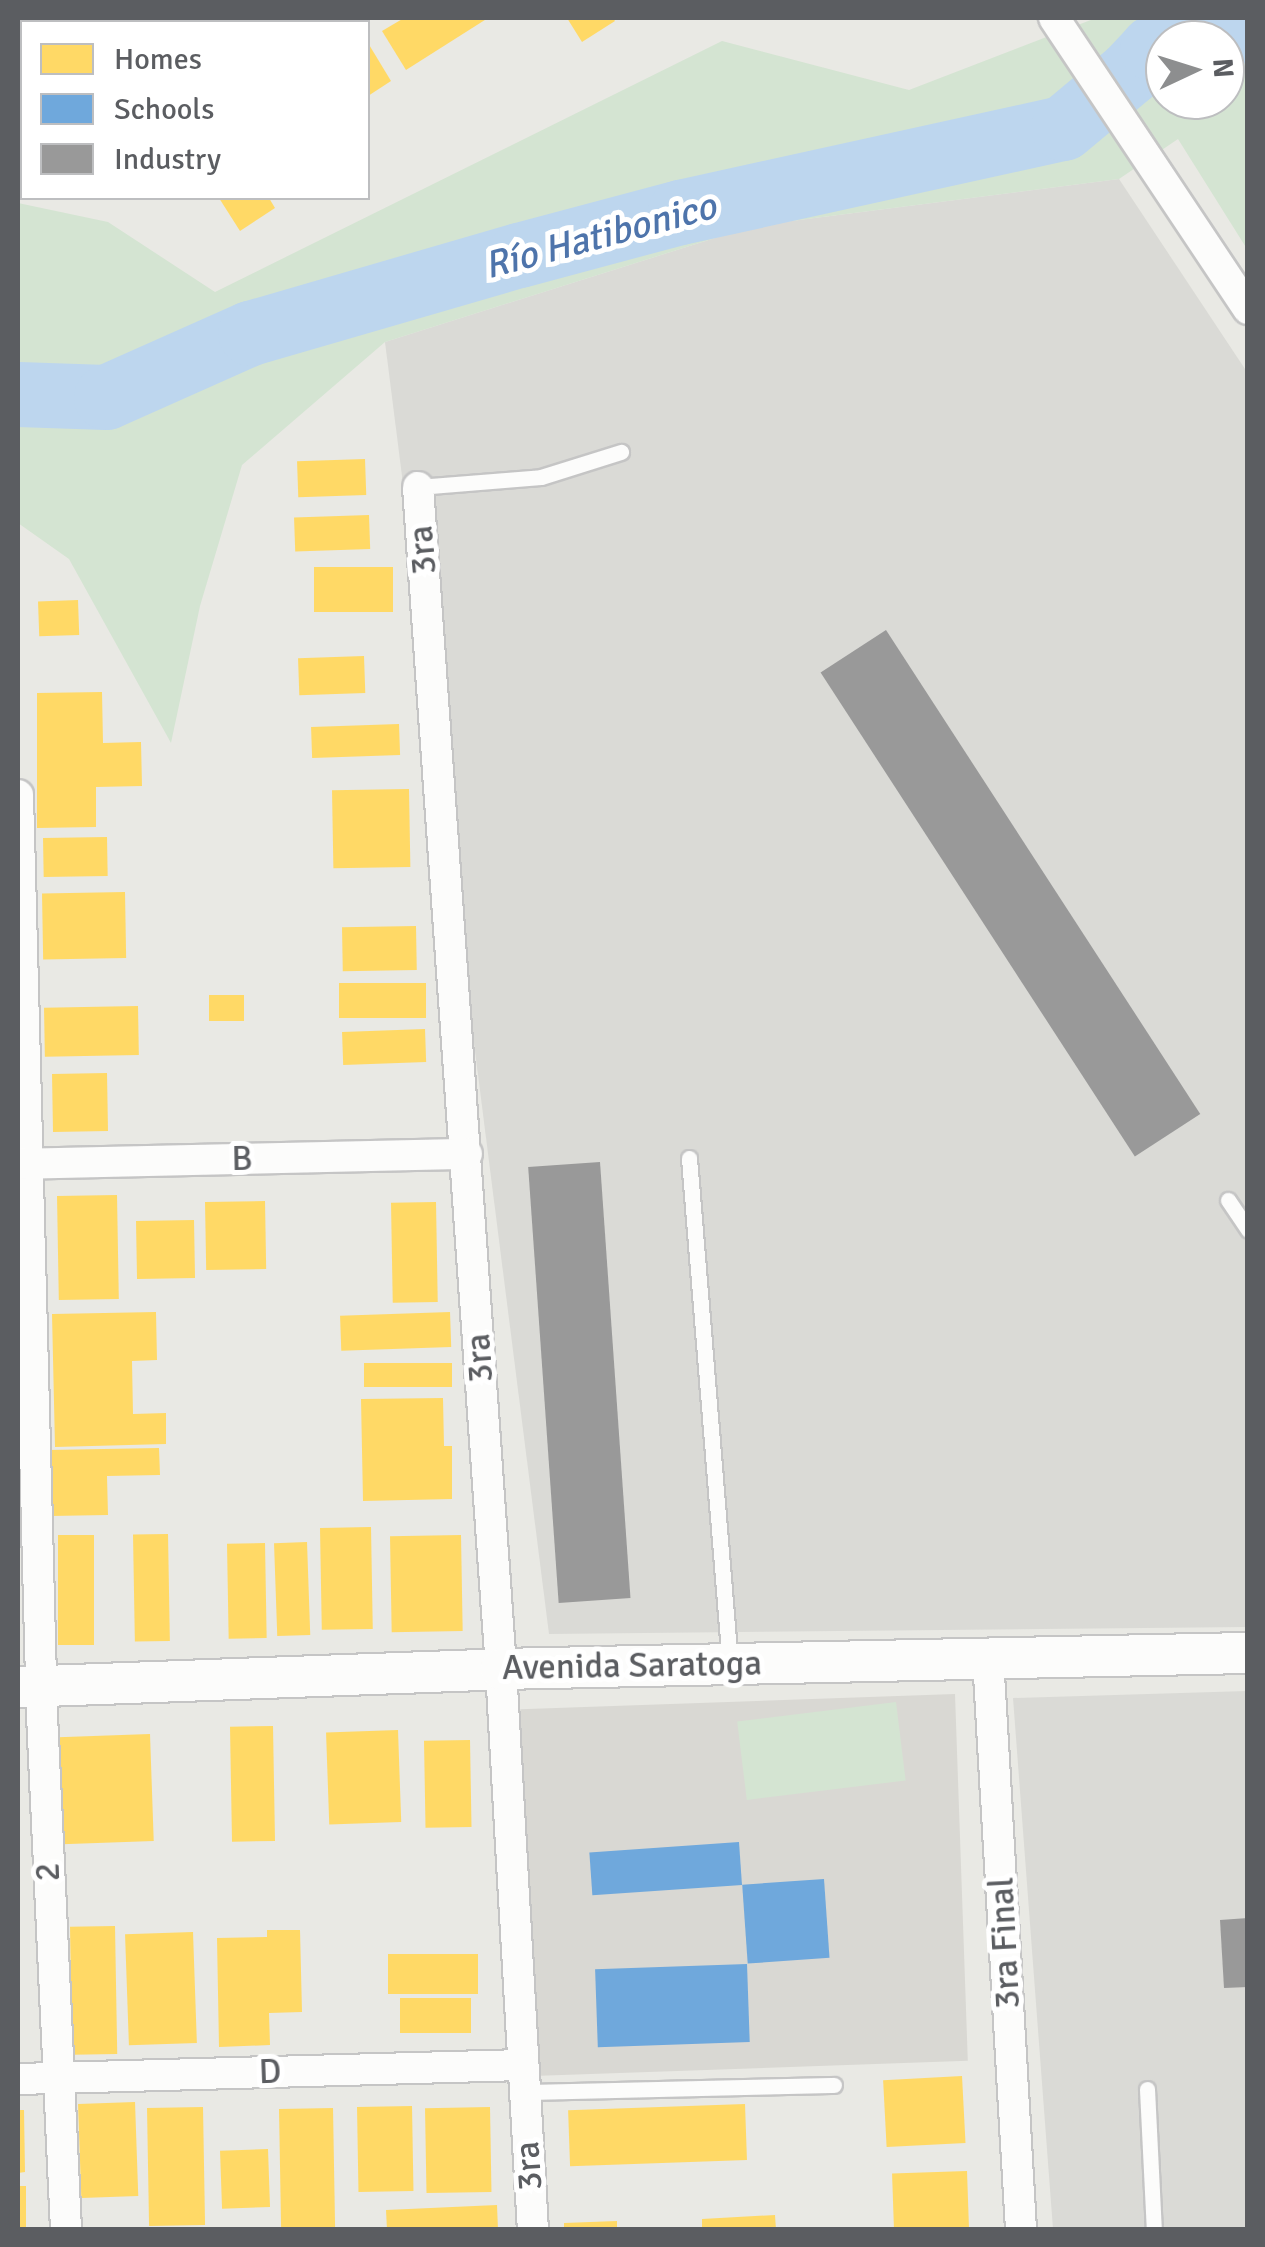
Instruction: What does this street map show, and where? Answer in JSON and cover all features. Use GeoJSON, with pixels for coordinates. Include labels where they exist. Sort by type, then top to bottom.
{"type":"FeatureCollection","features":[{"type":"Feature","properties":{"kind":"main road","name":"Avenida Saratoga"},"geometry":{"type":"LineString","coordinates":[[29,1686],[501,1669],[1248,1653]]}},
{"type":"Feature","properties":{"kind":"street"},"geometry":{"type":"LineString","coordinates":[[1054,18],[1248,309]]}},
{"type":"Feature","properties":{"kind":"street","name":"3ra"},"geometry":{"type":"LineString","coordinates":[[418,487],[467,1154],[534,2230]]}},
{"type":"Feature","properties":{"kind":"street","name":"2"},"geometry":{"type":"LineString","coordinates":[[18,795],[29,1686],[66,2230]]}},
{"type":"Feature","properties":{"kind":"street","name":"B"},"geometry":{"type":"LineString","coordinates":[[22,1164],[467,1154]]}},
{"type":"Feature","properties":{"kind":"street","name":"3ra Final"},"geometry":{"type":"LineString","coordinates":[[988,1657],[1021,2230]]}},
{"type":"Feature","properties":{"kind":"street","name":"D"},"geometry":{"type":"LineString","coordinates":[[18,2079],[524,2079]]}},
{"type":"Feature","properties":{"kind":"lane"},"geometry":{"type":"LineString","coordinates":[[418,487],[541,477],[621,452]]}},
{"type":"Feature","properties":{"kind":"lane"},"geometry":{"type":"LineString","coordinates":[[689,1158],[730,1664]]}},
{"type":"Feature","properties":{"kind":"lane"},"geometry":{"type":"LineString","coordinates":[[1228,1200],[1248,1230]]}},
{"type":"Feature","properties":{"kind":"lane"},"geometry":{"type":"LineString","coordinates":[[524,2079],[834,2085]]}},
{"type":"Feature","properties":{"kind":"lane"},"geometry":{"type":"LineString","coordinates":[[1147,2089],[1154,2230]]}},
{"type":"Feature","properties":{"kind":"shaded area"},"geometry":{"type":"Polygon","coordinates":[[[1119,179],[1247,372],[1247,1627],[549,1634],[385,342],[753,226],[1119,179]]]}},
{"type":"Feature","properties":{"kind":"shaded area"},"geometry":{"type":"Polygon","coordinates":[[[1247,1691],[1247,2229],[1053,2229],[1013,1698],[1247,1691]]]}},
{"type":"Feature","properties":{"kind":"shaded area"},"geometry":{"type":"Polygon","coordinates":[[[955,1694],[968,2061],[533,2076],[520,1709],[955,1694]]]}},
{"type":"Feature","properties":{"kind":"green space"},"geometry":{"type":"Polygon","coordinates":[[[1096,18],[1247,18],[1247,249],[1178,139],[1119,179],[753,226],[385,342],[242,465],[200,606],[171,743],[69,559],[18,523],[18,203],[108,222],[215,292],[722,41],[909,90],[1096,18]]]}},
{"type":"Feature","properties":{"kind":"green space"},"geometry":{"type":"Polygon","coordinates":[[[896,1702],[906,1780],[747,1800],[737,1721],[896,1702]]]}},
{"type":"Feature","properties":{"kind":"building: Homes"},"geometry":{"type":"Polygon","coordinates":[[[102,18],[195,18],[191,20],[98,20],[102,18]]]}},
{"type":"Feature","properties":{"kind":"building: Homes"},"geometry":{"type":"Polygon","coordinates":[[[404,18],[488,18],[406,70],[382,31],[404,18]]]}},
{"type":"Feature","properties":{"kind":"building: Homes"},"geometry":{"type":"Polygon","coordinates":[[[567,18],[613,18],[615,21],[582,42],[567,18]]]}},
{"type":"Feature","properties":{"kind":"building: Homes"},"geometry":{"type":"Polygon","coordinates":[[[370,46],[391,81],[370,95],[370,46]]]}},
{"type":"Feature","properties":{"kind":"building: Homes"},"geometry":{"type":"Polygon","coordinates":[[[220,200],[270,200],[275,208],[240,231],[220,200]]]}},
{"type":"Feature","properties":{"kind":"building: Homes"},"geometry":{"type":"Polygon","coordinates":[[[365,459],[366,495],[298,497],[297,461],[365,459]]]}},
{"type":"Feature","properties":{"kind":"building: Homes"},"geometry":{"type":"Polygon","coordinates":[[[369,515],[370,549],[295,552],[294,518],[369,515]]]}},
{"type":"Feature","properties":{"kind":"building: Homes"},"geometry":{"type":"Polygon","coordinates":[[[314,567],[393,567],[393,612],[314,612],[314,567]]]}},
{"type":"Feature","properties":{"kind":"building: Homes"},"geometry":{"type":"Polygon","coordinates":[[[78,600],[79,635],[39,636],[38,601],[78,600]]]}},
{"type":"Feature","properties":{"kind":"building: Homes"},"geometry":{"type":"Polygon","coordinates":[[[364,656],[365,693],[299,695],[298,658],[364,656]]]}},
{"type":"Feature","properties":{"kind":"building: Homes"},"geometry":{"type":"Polygon","coordinates":[[[102,692],[103,743],[141,742],[142,786],[96,787],[96,827],[37,828],[37,693],[102,692]]]}},
{"type":"Feature","properties":{"kind":"building: Homes"},"geometry":{"type":"Polygon","coordinates":[[[399,724],[400,755],[312,758],[311,727],[399,724]]]}},
{"type":"Feature","properties":{"kind":"building: Homes"},"geometry":{"type":"Polygon","coordinates":[[[409,789],[410,867],[333,868],[332,790],[409,789]]]}},
{"type":"Feature","properties":{"kind":"building: Homes"},"geometry":{"type":"Polygon","coordinates":[[[107,837],[108,876],[44,877],[43,838],[107,837]]]}},
{"type":"Feature","properties":{"kind":"building: Homes"},"geometry":{"type":"Polygon","coordinates":[[[125,892],[126,958],[43,959],[42,893],[125,892]]]}},
{"type":"Feature","properties":{"kind":"building: Homes"},"geometry":{"type":"Polygon","coordinates":[[[416,926],[417,970],[343,971],[342,927],[416,926]]]}},
{"type":"Feature","properties":{"kind":"building: Homes"},"geometry":{"type":"Polygon","coordinates":[[[339,983],[426,983],[426,1018],[339,1018],[339,983]]]}},
{"type":"Feature","properties":{"kind":"building: Homes"},"geometry":{"type":"Polygon","coordinates":[[[209,995],[244,995],[244,1021],[209,1021],[209,995]]]}},
{"type":"Feature","properties":{"kind":"building: Homes"},"geometry":{"type":"Polygon","coordinates":[[[138,1006],[139,1055],[45,1057],[44,1008],[138,1006]]]}},
{"type":"Feature","properties":{"kind":"building: Homes"},"geometry":{"type":"Polygon","coordinates":[[[425,1029],[426,1062],[343,1065],[342,1032],[425,1029]]]}},
{"type":"Feature","properties":{"kind":"building: Homes"},"geometry":{"type":"Polygon","coordinates":[[[107,1073],[108,1131],[53,1132],[52,1074],[107,1073]]]}},
{"type":"Feature","properties":{"kind":"building: Homes"},"geometry":{"type":"Polygon","coordinates":[[[117,1195],[119,1299],[59,1300],[57,1196],[117,1195]]]}},
{"type":"Feature","properties":{"kind":"building: Homes"},"geometry":{"type":"Polygon","coordinates":[[[265,1201],[266,1269],[206,1270],[205,1202],[265,1201]]]}},
{"type":"Feature","properties":{"kind":"building: Homes"},"geometry":{"type":"Polygon","coordinates":[[[436,1202],[438,1302],[393,1303],[391,1203],[436,1202]]]}},
{"type":"Feature","properties":{"kind":"building: Homes"},"geometry":{"type":"Polygon","coordinates":[[[194,1220],[195,1278],[137,1279],[136,1221],[194,1220]]]}},
{"type":"Feature","properties":{"kind":"building: Homes"},"geometry":{"type":"Polygon","coordinates":[[[156,1312],[157,1360],[132,1361],[133,1414],[166,1413],[166,1444],[55,1447],[52,1314],[156,1312]]]}},
{"type":"Feature","properties":{"kind":"building: Homes"},"geometry":{"type":"Polygon","coordinates":[[[450,1312],[451,1347],[341,1351],[340,1316],[450,1312]]]}},
{"type":"Feature","properties":{"kind":"building: Homes"},"geometry":{"type":"Polygon","coordinates":[[[364,1363],[452,1363],[452,1387],[364,1387],[364,1363]]]}},
{"type":"Feature","properties":{"kind":"building: Homes"},"geometry":{"type":"Polygon","coordinates":[[[443,1398],[444,1446],[452,1446],[452,1499],[363,1501],[361,1399],[443,1398]]]}},
{"type":"Feature","properties":{"kind":"building: Homes"},"geometry":{"type":"Polygon","coordinates":[[[159,1448],[160,1475],[107,1476],[108,1515],[50,1516],[48,1450],[159,1448]]]}},
{"type":"Feature","properties":{"kind":"building: Homes"},"geometry":{"type":"Polygon","coordinates":[[[371,1527],[373,1629],[322,1630],[320,1528],[371,1527]]]}},
{"type":"Feature","properties":{"kind":"building: Homes"},"geometry":{"type":"Polygon","coordinates":[[[168,1534],[170,1641],[135,1642],[133,1535],[168,1534]]]}},
{"type":"Feature","properties":{"kind":"building: Homes"},"geometry":{"type":"Polygon","coordinates":[[[58,1535],[94,1535],[94,1645],[58,1645],[58,1535]]]}},
{"type":"Feature","properties":{"kind":"building: Homes"},"geometry":{"type":"Polygon","coordinates":[[[461,1535],[463,1631],[392,1632],[390,1536],[461,1535]]]}},
{"type":"Feature","properties":{"kind":"building: Homes"},"geometry":{"type":"Polygon","coordinates":[[[307,1542],[310,1635],[277,1636],[274,1543],[307,1542]]]}},
{"type":"Feature","properties":{"kind":"building: Homes"},"geometry":{"type":"Polygon","coordinates":[[[265,1543],[267,1638],[229,1639],[227,1544],[265,1543]]]}},
{"type":"Feature","properties":{"kind":"building: Homes"},"geometry":{"type":"Polygon","coordinates":[[[273,1726],[275,1841],[232,1842],[230,1727],[273,1726]]]}},
{"type":"Feature","properties":{"kind":"building: Homes"},"geometry":{"type":"Polygon","coordinates":[[[398,1730],[401,1822],[329,1824],[326,1733],[398,1730]]]}},
{"type":"Feature","properties":{"kind":"building: Homes"},"geometry":{"type":"Polygon","coordinates":[[[150,1734],[154,1841],[62,1844],[58,1737],[150,1734]]]}},
{"type":"Feature","properties":{"kind":"building: Homes"},"geometry":{"type":"Polygon","coordinates":[[[470,1740],[472,1827],[426,1828],[424,1741],[470,1740]]]}},
{"type":"Feature","properties":{"kind":"building: Homes"},"geometry":{"type":"Polygon","coordinates":[[[115,1926],[117,2054],[72,2055],[70,1927],[115,1926]]]}},
{"type":"Feature","properties":{"kind":"building: Homes"},"geometry":{"type":"Polygon","coordinates":[[[267,1930],[300,1930],[302,2012],[269,2013],[270,2045],[219,2047],[217,1938],[267,1937],[267,1930]]]}},
{"type":"Feature","properties":{"kind":"building: Homes"},"geometry":{"type":"Polygon","coordinates":[[[193,1932],[197,2043],[129,2045],[125,1934],[193,1932]]]}},
{"type":"Feature","properties":{"kind":"building: Homes"},"geometry":{"type":"Polygon","coordinates":[[[388,1954],[478,1954],[478,1994],[388,1994],[388,1954]]]}},
{"type":"Feature","properties":{"kind":"building: Homes"},"geometry":{"type":"Polygon","coordinates":[[[400,1998],[471,1998],[471,2033],[400,2033],[400,1998]]]}},
{"type":"Feature","properties":{"kind":"building: Homes"},"geometry":{"type":"Polygon","coordinates":[[[962,2076],[966,2143],[887,2147],[883,2080],[962,2076]]]}},
{"type":"Feature","properties":{"kind":"building: Homes"},"geometry":{"type":"Polygon","coordinates":[[[135,2102],[138,2196],[81,2198],[78,2104],[135,2102]]]}},
{"type":"Feature","properties":{"kind":"building: Homes"},"geometry":{"type":"Polygon","coordinates":[[[745,2104],[747,2160],[570,2166],[568,2110],[745,2104]]]}},
{"type":"Feature","properties":{"kind":"building: Homes"},"geometry":{"type":"Polygon","coordinates":[[[412,2106],[413,2191],[358,2192],[357,2107],[412,2106]]]}},
{"type":"Feature","properties":{"kind":"building: Homes"},"geometry":{"type":"Polygon","coordinates":[[[203,2107],[205,2225],[149,2226],[147,2108],[203,2107]]]}},
{"type":"Feature","properties":{"kind":"building: Homes"},"geometry":{"type":"Polygon","coordinates":[[[490,2107],[491,2192],[426,2193],[425,2108],[490,2107]]]}},
{"type":"Feature","properties":{"kind":"building: Homes"},"geometry":{"type":"Polygon","coordinates":[[[333,2108],[335,2228],[281,2229],[279,2109],[333,2108]]]}},
{"type":"Feature","properties":{"kind":"building: Homes"},"geometry":{"type":"Polygon","coordinates":[[[18,2110],[24,2110],[25,2172],[18,2173],[18,2110]]]}},
{"type":"Feature","properties":{"kind":"building: Homes"},"geometry":{"type":"Polygon","coordinates":[[[268,2149],[270,2207],[222,2209],[220,2151],[268,2149]]]}},
{"type":"Feature","properties":{"kind":"building: Homes"},"geometry":{"type":"Polygon","coordinates":[[[967,2171],[969,2230],[894,2230],[892,2174],[967,2171]]]}},
{"type":"Feature","properties":{"kind":"building: Homes"},"geometry":{"type":"Polygon","coordinates":[[[18,2186],[26,2186],[26,2230],[18,2230],[18,2186]]]}},
{"type":"Feature","properties":{"kind":"building: Homes"},"geometry":{"type":"Polygon","coordinates":[[[497,2205],[498,2230],[387,2230],[386,2210],[497,2205]]]}},
{"type":"Feature","properties":{"kind":"building: Homes"},"geometry":{"type":"Polygon","coordinates":[[[775,2215],[776,2230],[702,2230],[702,2219],[775,2215]]]}},
{"type":"Feature","properties":{"kind":"building: Homes"},"geometry":{"type":"Polygon","coordinates":[[[617,2221],[617,2230],[564,2230],[564,2223],[617,2221]]]}},
{"type":"Feature","properties":{"kind":"building: Schools"},"geometry":{"type":"Polygon","coordinates":[[[739,1842],[742,1885],[592,1895],[589,1852],[739,1842]]]}},
{"type":"Feature","properties":{"kind":"building: Schools"},"geometry":{"type":"Polygon","coordinates":[[[824,1879],[830,1958],[748,1964],[742,1885],[824,1879]]]}},
{"type":"Feature","properties":{"kind":"building: Schools"},"geometry":{"type":"Polygon","coordinates":[[[747,1964],[750,2042],[598,2047],[595,1969],[747,1964]]]}},
{"type":"Feature","properties":{"kind":"building: Industry"},"geometry":{"type":"Polygon","coordinates":[[[886,630],[1200,1114],[1135,1156],[821,672],[886,630]]]}},
{"type":"Feature","properties":{"kind":"building: Industry"},"geometry":{"type":"Polygon","coordinates":[[[600,1162],[630,1598],[559,1603],[528,1167],[600,1162]]]}},
{"type":"Feature","properties":{"kind":"building: Industry"},"geometry":{"type":"Polygon","coordinates":[[[1248,1918],[1248,1987],[1224,1988],[1220,1920],[1248,1918]]]}},
{"type":"Feature","properties":{"kind":"waterway","name":"Río Hatibonico"},"geometry":{"type":"LineString","coordinates":[[18,394],[106,397],[250,333],[519,255],[680,212],[1063,128],[1145,56]]}}]}
